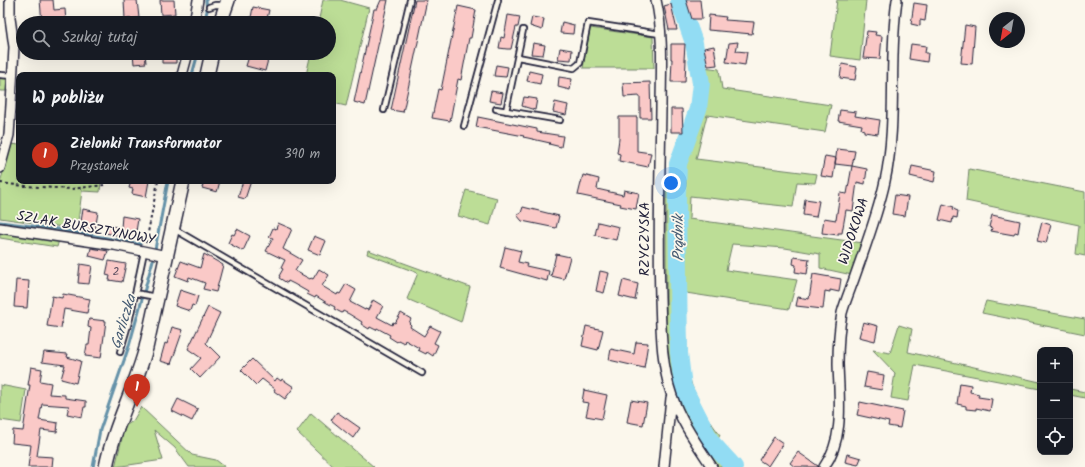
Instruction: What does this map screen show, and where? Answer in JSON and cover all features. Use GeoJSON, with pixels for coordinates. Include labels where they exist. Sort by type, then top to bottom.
{"type":"FeatureCollection","features":[{"type":"Feature","properties":{"kind":"main road"},"geometry":{"type":"LineString","coordinates":[[222,16],[227,3]]}},
{"type":"Feature","properties":{"kind":"main road"},"geometry":{"type":"LineString","coordinates":[[208,72],[210,60]]}},
{"type":"Feature","properties":{"kind":"main road"},"geometry":{"type":"LineString","coordinates":[[106,467],[115,434],[143,358],[154,296],[154,254],[173,229],[182,184]]}},
{"type":"Feature","properties":{"kind":"street"},"geometry":{"type":"LineString","coordinates":[[0,168],[9,134],[13,76],[14,47],[10,18],[10,0]]}},
{"type":"Feature","properties":{"kind":"street"},"geometry":{"type":"LineString","coordinates":[[197,16],[198,0]]}},
{"type":"Feature","properties":{"kind":"street","name":"RZYCZYSKA"},"geometry":{"type":"LineString","coordinates":[[656,0],[659,14],[661,62],[659,269],[661,347],[664,369],[676,408],[692,439],[712,467]]}},
{"type":"Feature","properties":{"kind":"street","name":"WIDOKOWA"},"geometry":{"type":"LineString","coordinates":[[824,467],[830,460],[838,434],[840,394],[838,364],[842,313],[885,181],[891,140],[894,24],[897,0]]}},
{"type":"Feature","properties":{"kind":"street"},"geometry":{"type":"LineString","coordinates":[[183,72],[186,60]]}},
{"type":"Feature","properties":{"kind":"street","name":"SZLAK BURSZTYNOWY"},"geometry":{"type":"LineString","coordinates":[[0,228],[114,245],[154,254]]}},
{"type":"Feature","properties":{"kind":"street"},"geometry":{"type":"LineString","coordinates":[[664,467],[671,394]]}},
{"type":"Feature","properties":{"kind":"lane"},"geometry":{"type":"LineString","coordinates":[[384,110],[410,0]]}},
{"type":"Feature","properties":{"kind":"lane"},"geometry":{"type":"LineString","coordinates":[[464,126],[498,0]]}},
{"type":"Feature","properties":{"kind":"lane"},"geometry":{"type":"LineString","coordinates":[[209,7],[227,3]]}},
{"type":"Feature","properties":{"kind":"lane"},"geometry":{"type":"LineString","coordinates":[[518,57],[574,68],[580,63],[588,23],[660,34]]}},
{"type":"Feature","properties":{"kind":"lane"},"geometry":{"type":"LineString","coordinates":[[506,111],[523,30]]}},
{"type":"Feature","properties":{"kind":"lane"},"geometry":{"type":"LineString","coordinates":[[0,75],[13,76]]}},
{"type":"Feature","properties":{"kind":"lane"},"geometry":{"type":"LineString","coordinates":[[496,109],[560,120]]}},
{"type":"Feature","properties":{"kind":"lane"},"geometry":{"type":"LineString","coordinates":[[173,229],[422,373]]}},
{"type":"Feature","properties":{"kind":"lane"},"geometry":{"type":"LineString","coordinates":[[120,352],[137,294],[154,254]]}},
{"type":"Feature","properties":{"kind":"lane"},"geometry":{"type":"LineString","coordinates":[[137,294],[154,296]]}},
{"type":"Feature","properties":{"kind":"path"},"geometry":{"type":"LineString","coordinates":[[0,183],[71,189],[104,185]]}},
{"type":"Feature","properties":{"kind":"path"},"geometry":{"type":"LineString","coordinates":[[154,254],[158,184]]}},
{"type":"Feature","properties":{"kind":"green space"},"geometry":{"type":"Polygon","coordinates":[[[323,0],[340,0],[369,8],[346,106],[336,104],[336,72],[307,72],[309,60],[336,60],[336,16],[320,16],[323,0]]]}},
{"type":"Feature","properties":{"kind":"green space"},"geometry":{"type":"Polygon","coordinates":[[[673,0],[683,0],[691,30],[682,28],[673,0]]]}},
{"type":"Feature","properties":{"kind":"green space"},"geometry":{"type":"Polygon","coordinates":[[[837,0],[866,0],[860,60],[830,56],[837,0]]]}},
{"type":"Feature","properties":{"kind":"green space"},"geometry":{"type":"Polygon","coordinates":[[[590,28],[653,37],[654,68],[583,68],[590,28]]]}},
{"type":"Feature","properties":{"kind":"green space"},"geometry":{"type":"Polygon","coordinates":[[[689,41],[699,41],[703,67],[719,69],[722,89],[831,105],[825,132],[707,115],[696,159],[817,174],[815,183],[797,182],[793,207],[690,196],[689,219],[863,243],[852,275],[820,268],[820,254],[785,248],[732,244],[726,270],[797,280],[789,309],[686,293],[687,368],[692,386],[704,413],[720,435],[718,439],[730,458],[741,467],[718,467],[697,438],[676,394],[666,360],[666,184],[673,174],[692,118],[697,95],[696,67],[690,64],[689,41]]]}},
{"type":"Feature","properties":{"kind":"green space"},"geometry":{"type":"Polygon","coordinates":[[[0,75],[7,76],[6,91],[0,91],[0,75]]]}},
{"type":"Feature","properties":{"kind":"green space"},"geometry":{"type":"Polygon","coordinates":[[[12,144],[16,145],[16,184],[101,184],[100,192],[82,191],[77,229],[0,218],[0,182],[12,144]]]}},
{"type":"Feature","properties":{"kind":"green space"},"geometry":{"type":"Polygon","coordinates":[[[969,169],[1085,192],[1085,256],[1076,254],[1079,225],[966,201],[969,169]]]}},
{"type":"Feature","properties":{"kind":"green space"},"geometry":{"type":"Polygon","coordinates":[[[466,190],[497,198],[490,225],[458,216],[466,190]]]}},
{"type":"Feature","properties":{"kind":"green space"},"geometry":{"type":"Polygon","coordinates":[[[0,233],[59,240],[57,247],[0,238],[0,233]]]}},
{"type":"Feature","properties":{"kind":"green space"},"geometry":{"type":"Polygon","coordinates":[[[368,250],[470,287],[461,322],[407,299],[418,273],[367,254],[368,250]]]}},
{"type":"Feature","properties":{"kind":"green space"},"geometry":{"type":"Polygon","coordinates":[[[986,301],[1085,319],[1085,334],[982,313],[986,301]]]}},
{"type":"Feature","properties":{"kind":"green space"},"geometry":{"type":"Polygon","coordinates":[[[899,325],[912,329],[908,352],[1037,381],[1037,388],[915,365],[908,401],[891,398],[895,373],[873,350],[890,353],[899,325]]]}},
{"type":"Feature","properties":{"kind":"green space"},"geometry":{"type":"Polygon","coordinates":[[[0,385],[26,390],[21,423],[0,420],[0,385]]]}},
{"type":"Feature","properties":{"kind":"green space"},"geometry":{"type":"Polygon","coordinates":[[[1073,390],[1085,392],[1085,398],[1073,396],[1073,390]]]}},
{"type":"Feature","properties":{"kind":"green space"},"geometry":{"type":"Polygon","coordinates":[[[141,407],[192,455],[216,460],[225,467],[189,467],[175,448],[154,430],[163,460],[115,467],[125,426],[133,421],[141,407]]]}},
{"type":"Feature","properties":{"kind":"green space"},"geometry":{"type":"Polygon","coordinates":[[[311,413],[374,467],[334,467],[297,432],[311,413]]]}},
{"type":"Feature","properties":{"kind":"building"},"geometry":{"type":"Polygon","coordinates":[[[40,0],[53,0],[54,10],[65,9],[66,16],[41,16],[40,0]]]}},
{"type":"Feature","properties":{"kind":"building"},"geometry":{"type":"Polygon","coordinates":[[[124,0],[137,0],[139,16],[125,16],[124,0]]]}},
{"type":"Feature","properties":{"kind":"building"},"geometry":{"type":"Polygon","coordinates":[[[160,0],[174,0],[175,14],[161,15],[160,0]]]}},
{"type":"Feature","properties":{"kind":"building"},"geometry":{"type":"Polygon","coordinates":[[[381,0],[388,0],[365,105],[354,102],[374,9],[377,9],[381,0]]]}},
{"type":"Feature","properties":{"kind":"building"},"geometry":{"type":"Polygon","coordinates":[[[415,0],[427,0],[403,112],[391,110],[415,0]]]}},
{"type":"Feature","properties":{"kind":"building"},"geometry":{"type":"Polygon","coordinates":[[[686,0],[700,0],[702,19],[692,19],[686,0]]]}},
{"type":"Feature","properties":{"kind":"building"},"geometry":{"type":"Polygon","coordinates":[[[914,3],[927,5],[925,21],[920,20],[920,26],[911,24],[914,3]]]}},
{"type":"Feature","properties":{"kind":"building"},"geometry":{"type":"Polygon","coordinates":[[[671,4],[677,30],[669,30],[664,6],[671,4]]]}},
{"type":"Feature","properties":{"kind":"building"},"geometry":{"type":"Polygon","coordinates":[[[458,6],[476,10],[461,80],[458,79],[450,121],[432,118],[438,89],[441,90],[458,6]]]}},
{"type":"Feature","properties":{"kind":"building"},"geometry":{"type":"Polygon","coordinates":[[[253,7],[269,10],[268,16],[251,16],[253,7]]]}},
{"type":"Feature","properties":{"kind":"building"},"geometry":{"type":"Polygon","coordinates":[[[508,15],[520,17],[518,27],[516,27],[511,49],[499,48],[501,37],[504,38],[508,15]]]}},
{"type":"Feature","properties":{"kind":"building"},"geometry":{"type":"Polygon","coordinates":[[[709,15],[726,17],[725,20],[754,22],[752,34],[708,30],[709,15]]]}},
{"type":"Feature","properties":{"kind":"building"},"geometry":{"type":"Polygon","coordinates":[[[532,17],[544,19],[542,30],[530,26],[532,17]]]}},
{"type":"Feature","properties":{"kind":"building"},"geometry":{"type":"Polygon","coordinates":[[[562,22],[574,25],[573,34],[560,33],[562,22]]]}},
{"type":"Feature","properties":{"kind":"building"},"geometry":{"type":"Polygon","coordinates":[[[965,25],[975,27],[972,64],[961,63],[965,25]]]}},
{"type":"Feature","properties":{"kind":"building"},"geometry":{"type":"Polygon","coordinates":[[[867,31],[876,32],[875,35],[882,36],[880,59],[863,58],[867,31]]]}},
{"type":"Feature","properties":{"kind":"building"},"geometry":{"type":"Polygon","coordinates":[[[738,42],[736,51],[747,52],[745,65],[726,62],[729,43],[738,42]]]}},
{"type":"Feature","properties":{"kind":"building"},"geometry":{"type":"Polygon","coordinates":[[[533,43],[545,45],[543,55],[531,54],[533,43]]]}},
{"type":"Feature","properties":{"kind":"building"},"geometry":{"type":"Polygon","coordinates":[[[671,44],[685,44],[685,82],[671,82],[671,44]]]}},
{"type":"Feature","properties":{"kind":"building"},"geometry":{"type":"Polygon","coordinates":[[[911,44],[926,46],[925,53],[928,53],[927,62],[909,59],[911,44]]]}},
{"type":"Feature","properties":{"kind":"building"},"geometry":{"type":"Polygon","coordinates":[[[714,46],[717,65],[708,66],[704,48],[714,46]]]}},
{"type":"Feature","properties":{"kind":"building"},"geometry":{"type":"Polygon","coordinates":[[[560,48],[572,50],[571,60],[558,59],[560,48]]]}},
{"type":"Feature","properties":{"kind":"building"},"geometry":{"type":"Polygon","coordinates":[[[134,60],[146,60],[146,63],[134,64],[134,60]]]}},
{"type":"Feature","properties":{"kind":"building"},"geometry":{"type":"Polygon","coordinates":[[[162,60],[176,60],[176,63],[162,63],[162,60]]]}},
{"type":"Feature","properties":{"kind":"building"},"geometry":{"type":"Polygon","coordinates":[[[248,60],[268,60],[265,71],[246,66],[248,60]]]}},
{"type":"Feature","properties":{"kind":"building"},"geometry":{"type":"Polygon","coordinates":[[[842,64],[857,67],[855,80],[840,78],[842,64]]]}},
{"type":"Feature","properties":{"kind":"building"},"geometry":{"type":"Polygon","coordinates":[[[496,65],[508,67],[506,77],[494,76],[496,65]]]}},
{"type":"Feature","properties":{"kind":"building"},"geometry":{"type":"Polygon","coordinates":[[[529,71],[542,74],[540,84],[527,81],[529,71]]]}},
{"type":"Feature","properties":{"kind":"building"},"geometry":{"type":"Polygon","coordinates":[[[559,77],[572,79],[570,90],[558,87],[559,77]]]}},
{"type":"Feature","properties":{"kind":"building"},"geometry":{"type":"Polygon","coordinates":[[[650,82],[651,118],[640,118],[640,96],[624,97],[623,83],[650,82]]]}},
{"type":"Feature","properties":{"kind":"building"},"geometry":{"type":"Polygon","coordinates":[[[491,91],[503,93],[501,103],[489,101],[491,91]]]}},
{"type":"Feature","properties":{"kind":"building"},"geometry":{"type":"Polygon","coordinates":[[[524,97],[537,99],[535,110],[522,106],[524,97]]]}},
{"type":"Feature","properties":{"kind":"building"},"geometry":{"type":"Polygon","coordinates":[[[555,102],[568,105],[566,115],[553,112],[555,102]]]}},
{"type":"Feature","properties":{"kind":"building"},"geometry":{"type":"Polygon","coordinates":[[[671,109],[682,109],[683,132],[671,132],[671,109]]]}},
{"type":"Feature","properties":{"kind":"building"},"geometry":{"type":"Polygon","coordinates":[[[840,110],[856,112],[855,116],[880,120],[878,134],[864,132],[864,130],[861,129],[862,125],[838,121],[840,110]]]}},
{"type":"Feature","properties":{"kind":"building"},"geometry":{"type":"Polygon","coordinates":[[[478,117],[537,129],[537,132],[563,136],[561,147],[523,137],[524,136],[476,127],[478,117]]]}},
{"type":"Feature","properties":{"kind":"building"},"geometry":{"type":"Polygon","coordinates":[[[619,117],[637,117],[637,151],[651,153],[648,167],[619,161],[620,154],[617,153],[619,139],[619,117]]]}},
{"type":"Feature","properties":{"kind":"building"},"geometry":{"type":"Polygon","coordinates":[[[837,149],[855,151],[852,166],[835,164],[837,149]]]}},
{"type":"Feature","properties":{"kind":"building"},"geometry":{"type":"Polygon","coordinates":[[[825,156],[836,158],[833,178],[821,176],[825,156]]]}},
{"type":"Feature","properties":{"kind":"building"},"geometry":{"type":"Polygon","coordinates":[[[852,166],[867,169],[865,184],[857,182],[853,211],[846,210],[842,233],[838,233],[838,235],[822,233],[824,218],[836,220],[840,193],[847,194],[852,166]]]}},
{"type":"Feature","properties":{"kind":"building"},"geometry":{"type":"Polygon","coordinates":[[[912,166],[936,171],[934,182],[910,176],[912,166]]]}},
{"type":"Feature","properties":{"kind":"building"},"geometry":{"type":"Polygon","coordinates":[[[583,175],[599,179],[597,189],[623,195],[624,190],[639,193],[636,209],[620,206],[621,204],[578,195],[583,175]]]}},
{"type":"Feature","properties":{"kind":"building"},"geometry":{"type":"Polygon","coordinates":[[[130,184],[148,184],[146,197],[132,194],[133,189],[129,188],[130,184]]]}},
{"type":"Feature","properties":{"kind":"building"},"geometry":{"type":"Polygon","coordinates":[[[203,184],[219,184],[217,192],[202,188],[203,184]]]}},
{"type":"Feature","properties":{"kind":"building"},"geometry":{"type":"Polygon","coordinates":[[[242,184],[250,184],[245,199],[238,197],[242,184]]]}},
{"type":"Feature","properties":{"kind":"building"},"geometry":{"type":"Polygon","coordinates":[[[895,195],[908,197],[905,216],[892,214],[895,195]]]}},
{"type":"Feature","properties":{"kind":"building"},"geometry":{"type":"Polygon","coordinates":[[[805,199],[819,201],[816,217],[803,215],[805,199]]]}},
{"type":"Feature","properties":{"kind":"building"},"geometry":{"type":"Polygon","coordinates":[[[943,204],[954,207],[953,209],[958,211],[957,218],[953,217],[952,223],[939,220],[943,204]]]}},
{"type":"Feature","properties":{"kind":"building"},"geometry":{"type":"Polygon","coordinates":[[[523,207],[559,216],[556,228],[522,221],[517,215],[521,213],[523,207]]]}},
{"type":"Feature","properties":{"kind":"building"},"geometry":{"type":"Polygon","coordinates":[[[83,209],[98,212],[95,230],[80,228],[83,209]]]}},
{"type":"Feature","properties":{"kind":"building"},"geometry":{"type":"Polygon","coordinates":[[[992,215],[1020,221],[1018,233],[1015,232],[1014,235],[991,231],[992,228],[989,227],[992,215]]]}},
{"type":"Feature","properties":{"kind":"building"},"geometry":{"type":"Polygon","coordinates":[[[122,216],[138,219],[135,238],[105,233],[107,225],[121,228],[122,216]]]}},
{"type":"Feature","properties":{"kind":"building"},"geometry":{"type":"Polygon","coordinates":[[[598,222],[619,227],[616,240],[595,235],[598,222]]]}},
{"type":"Feature","properties":{"kind":"building"},"geometry":{"type":"Polygon","coordinates":[[[1042,222],[1051,225],[1046,243],[1037,241],[1042,222]]]}},
{"type":"Feature","properties":{"kind":"building"},"geometry":{"type":"Polygon","coordinates":[[[278,223],[292,229],[283,249],[302,260],[295,271],[310,279],[313,279],[319,269],[329,275],[322,286],[337,295],[338,293],[340,294],[346,284],[356,290],[350,302],[365,310],[368,310],[373,300],[383,306],[377,317],[392,325],[401,313],[411,319],[409,323],[411,325],[410,327],[424,336],[430,326],[440,331],[434,343],[438,345],[433,356],[427,352],[426,354],[418,350],[419,348],[405,340],[404,343],[398,340],[397,342],[389,337],[390,335],[377,328],[376,330],[370,327],[369,329],[361,324],[362,322],[349,314],[343,311],[342,313],[334,309],[335,307],[316,296],[315,298],[294,284],[288,281],[287,283],[279,278],[283,269],[281,268],[285,260],[266,251],[273,238],[269,237],[273,228],[276,229],[278,223]]]}},
{"type":"Feature","properties":{"kind":"building"},"geometry":{"type":"Polygon","coordinates":[[[237,229],[250,236],[243,251],[228,243],[232,234],[234,235],[237,229]]]}},
{"type":"Feature","properties":{"kind":"building"},"geometry":{"type":"Polygon","coordinates":[[[314,236],[326,241],[320,255],[308,250],[314,236]]]}},
{"type":"Feature","properties":{"kind":"building"},"geometry":{"type":"Polygon","coordinates":[[[505,247],[521,251],[518,262],[527,264],[526,266],[549,271],[547,281],[500,268],[505,247]]]}},
{"type":"Feature","properties":{"kind":"building"},"geometry":{"type":"Polygon","coordinates":[[[91,248],[108,251],[105,260],[89,256],[91,248]]]}},
{"type":"Feature","properties":{"kind":"building"},"geometry":{"type":"Polygon","coordinates":[[[204,254],[223,265],[216,292],[203,289],[205,283],[189,277],[188,281],[175,276],[181,261],[200,268],[204,254]]]}},
{"type":"Feature","properties":{"kind":"building"},"geometry":{"type":"Polygon","coordinates":[[[556,254],[570,257],[564,279],[551,276],[556,254]]]}},
{"type":"Feature","properties":{"kind":"building"},"geometry":{"type":"Polygon","coordinates":[[[794,257],[809,259],[807,274],[795,272],[796,265],[793,264],[794,257]]]}},
{"type":"Feature","properties":{"kind":"building"},"geometry":{"type":"Polygon","coordinates":[[[109,261],[126,264],[122,282],[109,280],[110,276],[106,275],[109,261]]]}},
{"type":"Feature","properties":{"kind":"building"},"geometry":{"type":"Polygon","coordinates":[[[80,264],[92,266],[89,284],[78,283],[80,264]]]}},
{"type":"Feature","properties":{"kind":"building"},"geometry":{"type":"Polygon","coordinates":[[[600,271],[609,273],[604,293],[596,291],[600,271]]]}},
{"type":"Feature","properties":{"kind":"building"},"geometry":{"type":"Polygon","coordinates":[[[813,274],[841,279],[839,292],[830,290],[830,292],[825,291],[823,309],[796,306],[798,297],[809,299],[813,274]]]}},
{"type":"Feature","properties":{"kind":"building"},"geometry":{"type":"Polygon","coordinates":[[[16,280],[29,281],[27,308],[14,307],[16,280]]]}},
{"type":"Feature","properties":{"kind":"building"},"geometry":{"type":"Polygon","coordinates":[[[623,280],[638,284],[635,300],[619,296],[623,280]]]}},
{"type":"Feature","properties":{"kind":"building"},"geometry":{"type":"Polygon","coordinates":[[[180,290],[198,296],[195,306],[192,305],[190,311],[175,306],[180,290]]]}},
{"type":"Feature","properties":{"kind":"building"},"geometry":{"type":"Polygon","coordinates":[[[63,294],[90,299],[87,313],[64,309],[61,328],[47,326],[52,296],[62,298],[63,294]]]}},
{"type":"Feature","properties":{"kind":"building"},"geometry":{"type":"Polygon","coordinates":[[[208,307],[220,313],[206,343],[220,357],[200,378],[191,369],[201,358],[188,349],[208,307]]]}},
{"type":"Feature","properties":{"kind":"building"},"geometry":{"type":"Polygon","coordinates":[[[89,319],[106,321],[101,358],[85,356],[87,345],[89,345],[91,328],[88,327],[89,319]]]}},
{"type":"Feature","properties":{"kind":"building"},"geometry":{"type":"Polygon","coordinates":[[[863,322],[878,326],[875,341],[859,337],[863,322]]]}},
{"type":"Feature","properties":{"kind":"building"},"geometry":{"type":"Polygon","coordinates":[[[586,326],[603,330],[598,350],[582,346],[586,326]]]}},
{"type":"Feature","properties":{"kind":"building"},"geometry":{"type":"Polygon","coordinates":[[[172,327],[183,330],[171,364],[160,361],[165,343],[167,344],[172,327]]]}},
{"type":"Feature","properties":{"kind":"building"},"geometry":{"type":"Polygon","coordinates":[[[636,342],[648,343],[644,368],[609,360],[611,349],[634,354],[636,342]]]}},
{"type":"Feature","properties":{"kind":"building"},"geometry":{"type":"Polygon","coordinates":[[[44,352],[68,354],[67,357],[81,361],[76,383],[61,379],[65,365],[42,362],[44,352]]]}},
{"type":"Feature","properties":{"kind":"building"},"geometry":{"type":"Polygon","coordinates":[[[252,359],[275,381],[277,378],[281,381],[282,379],[294,387],[285,399],[262,379],[256,385],[241,370],[252,359]]]}},
{"type":"Feature","properties":{"kind":"building"},"geometry":{"type":"Polygon","coordinates":[[[31,367],[42,369],[40,381],[51,383],[49,394],[65,395],[65,398],[86,401],[86,407],[84,407],[82,417],[67,414],[69,406],[42,404],[39,420],[58,423],[57,432],[41,430],[37,456],[53,457],[52,467],[28,467],[31,445],[12,443],[13,430],[23,431],[30,385],[28,385],[31,367]]]}},
{"type":"Feature","properties":{"kind":"building"},"geometry":{"type":"Polygon","coordinates":[[[867,372],[884,375],[882,390],[864,387],[867,372]]]}},
{"type":"Feature","properties":{"kind":"building"},"geometry":{"type":"Polygon","coordinates":[[[960,383],[971,385],[970,392],[979,394],[978,397],[992,399],[990,411],[976,408],[976,410],[966,409],[966,406],[957,404],[960,383]]]}},
{"type":"Feature","properties":{"kind":"building"},"geometry":{"type":"Polygon","coordinates":[[[584,390],[607,395],[602,419],[586,416],[589,403],[582,402],[584,390]]]}},
{"type":"Feature","properties":{"kind":"building"},"geometry":{"type":"Polygon","coordinates":[[[178,399],[198,409],[192,421],[172,411],[178,399]]]}},
{"type":"Feature","properties":{"kind":"building"},"geometry":{"type":"Polygon","coordinates":[[[631,400],[647,403],[643,425],[627,422],[631,400]]]}},
{"type":"Feature","properties":{"kind":"building"},"geometry":{"type":"Polygon","coordinates":[[[860,402],[903,411],[900,428],[888,426],[889,422],[857,415],[860,402]]]}},
{"type":"Feature","properties":{"kind":"building"},"geometry":{"type":"Polygon","coordinates":[[[337,412],[360,428],[353,438],[331,420],[337,412]]]}},
{"type":"Feature","properties":{"kind":"building"},"geometry":{"type":"Polygon","coordinates":[[[774,437],[783,443],[768,466],[759,460],[774,437]]]}},
{"type":"Feature","properties":{"kind":"building"},"geometry":{"type":"Polygon","coordinates":[[[798,452],[818,467],[795,467],[790,463],[798,452]]]}},
{"type":"Feature","properties":{"kind":"building"},"geometry":{"type":"Polygon","coordinates":[[[847,454],[861,458],[858,465],[845,462],[847,454]]]}},
{"type":"Feature","properties":{"kind":"waterway","name":"Garliczka"},"geometry":{"type":"LineString","coordinates":[[206,0],[206,16]]}},
{"type":"Feature","properties":{"kind":"waterway","name":"Prądnik"},"geometry":{"type":"LineString","coordinates":[[679,0],[694,43],[701,83],[698,109],[678,164],[679,353],[683,387],[711,442],[734,467]]}},
{"type":"Feature","properties":{"kind":"waterway","name":"Garliczka"},"geometry":{"type":"LineString","coordinates":[[193,72],[196,60]]}},
{"type":"Feature","properties":{"kind":"waterway","name":"Garliczka"},"geometry":{"type":"LineString","coordinates":[[93,467],[100,430],[129,346],[153,260],[167,184]]}},
{"type":"Feature","properties":{"kind":"waterway"},"geometry":{"type":"LineString","coordinates":[[0,222],[57,229],[140,244]]}},
{"type":"Feature","properties":{"kind":"place","name":"Zielonki Transformator"},"geometry":{"type":"Point","coordinates":[137,407]}}]}
